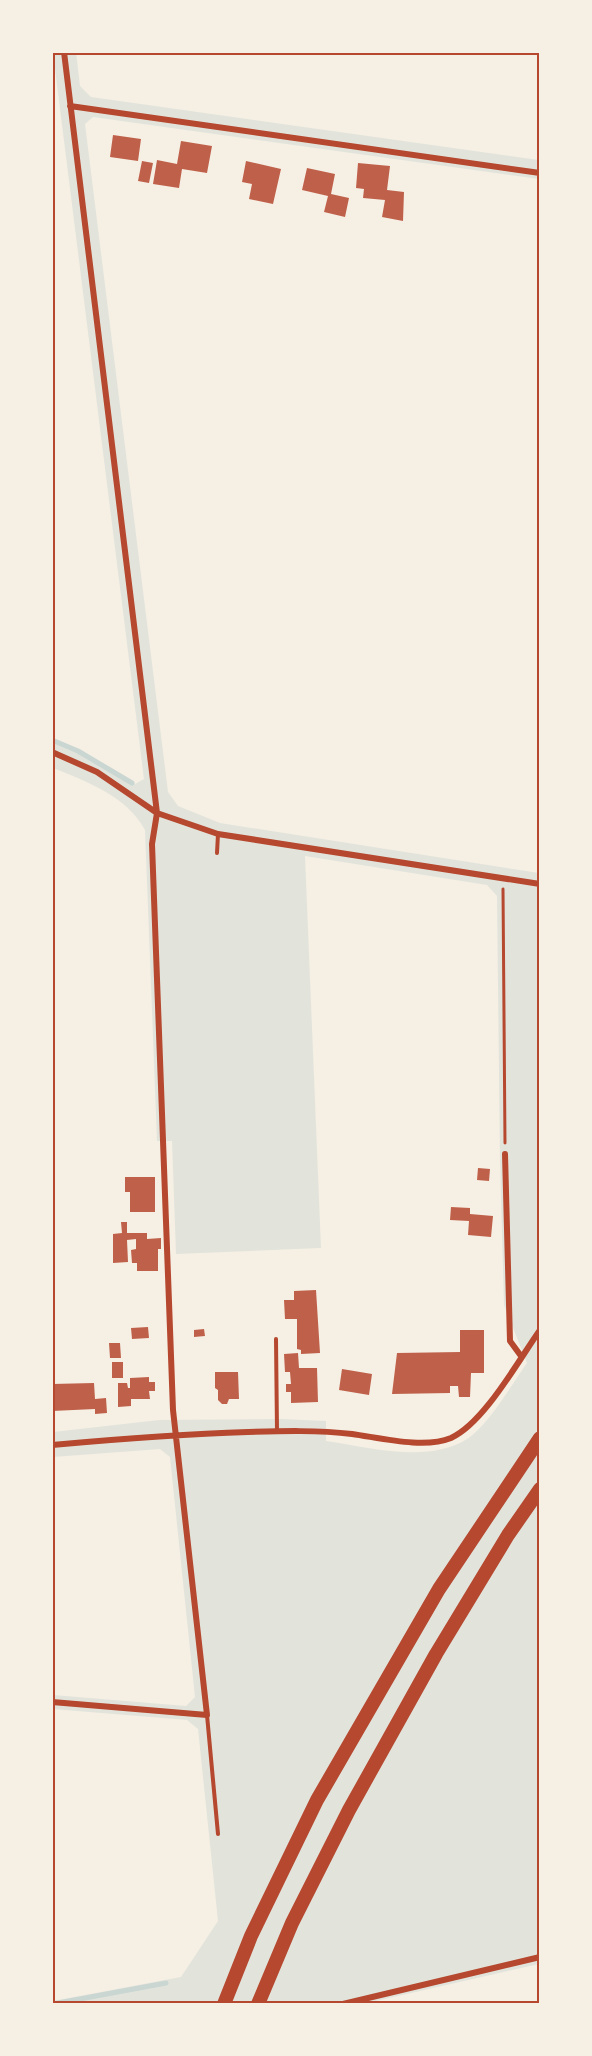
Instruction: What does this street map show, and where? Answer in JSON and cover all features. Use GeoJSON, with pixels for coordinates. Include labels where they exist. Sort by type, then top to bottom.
{"type":"FeatureCollection","features":[{"type":"Feature","properties":{"kind":"highway"},"geometry":{"type":"LineString","coordinates":[[224,2004],[251,1936],[317,1800],[439,1589],[540,1438]]}},
{"type":"Feature","properties":{"kind":"highway"},"geometry":{"type":"LineString","coordinates":[[258,2004],[292,1923],[348,1810],[436,1654],[507,1535],[540,1489]]}},
{"type":"Feature","properties":{"kind":"street"},"geometry":{"type":"LineString","coordinates":[[52,1702],[207,1715],[174,1410],[152,844],[157,813],[64,52]]}},
{"type":"Feature","properties":{"kind":"street"},"geometry":{"type":"LineString","coordinates":[[70,106],[540,173]]}},
{"type":"Feature","properties":{"kind":"street"},"geometry":{"type":"LineString","coordinates":[[52,752],[97,772],[157,813],[218,834],[540,884]]}},
{"type":"Feature","properties":{"kind":"street"},"geometry":{"type":"LineString","coordinates":[[505,1154],[510,1341],[521,1356]]}},
{"type":"Feature","properties":{"kind":"street"},"geometry":{"type":"LineString","coordinates":[[52,1444],[177,1434],[277,1431],[338,1432],[423,1443],[438,1442],[462,1431],[483,1412],[540,1330]]}},
{"type":"Feature","properties":{"kind":"street"},"geometry":{"type":"LineString","coordinates":[[343,2004],[540,1957]]}},
{"type":"Feature","properties":{"kind":"lane"},"geometry":{"type":"LineString","coordinates":[[217,853],[218,834]]}},
{"type":"Feature","properties":{"kind":"lane"},"geometry":{"type":"LineString","coordinates":[[276,1339],[277,1431]]}},
{"type":"Feature","properties":{"kind":"lane"},"geometry":{"type":"LineString","coordinates":[[207,1715],[218,1834]]}},
{"type":"Feature","properties":{"kind":"path"},"geometry":{"type":"LineString","coordinates":[[503,878],[505,1154]]}},
{"type":"Feature","properties":{"kind":"shaded area"},"geometry":{"type":"Polygon","coordinates":[[[76,52],[80,86],[91,97],[539,160],[539,179],[93,117],[85,124],[168,792],[178,806],[220,823],[539,873],[539,1964],[367,2003],[53,2003],[53,2001],[181,1977],[218,1921],[198,1729],[187,1720],[53,1709],[53,1695],[186,1706],[195,1697],[170,1457],[160,1449],[53,1457],[53,1432],[159,1420],[326,1421],[326,1441],[398,1452],[434,1451],[451,1447],[475,1433],[491,1415],[527,1363],[504,1305],[497,896],[487,885],[305,856],[321,1248],[176,1254],[172,1141],[157,1141],[145,830],[138,818],[117,799],[53,768],[53,740],[110,767],[135,784],[144,779],[53,53],[76,52]]]}},
{"type":"Feature","properties":{"kind":"building"},"geometry":{"type":"Polygon","coordinates":[[[113,135],[141,139],[138,161],[110,157],[113,135]]]}},
{"type":"Feature","properties":{"kind":"building"},"geometry":{"type":"Polygon","coordinates":[[[181,141],[212,146],[207,173],[182,169],[179,188],[153,184],[157,160],[177,164],[181,141]]]}},
{"type":"Feature","properties":{"kind":"building"},"geometry":{"type":"Polygon","coordinates":[[[142,161],[153,163],[149,183],[138,181],[142,161]]]}},
{"type":"Feature","properties":{"kind":"building"},"geometry":{"type":"Polygon","coordinates":[[[246,161],[281,169],[273,204],[249,199],[252,184],[242,182],[246,161]]]}},
{"type":"Feature","properties":{"kind":"building"},"geometry":{"type":"Polygon","coordinates":[[[358,163],[390,166],[387,190],[404,192],[403,221],[382,217],[385,200],[363,198],[364,189],[356,188],[358,163]]]}},
{"type":"Feature","properties":{"kind":"building"},"geometry":{"type":"Polygon","coordinates":[[[307,168],[335,174],[331,194],[349,198],[345,217],[324,212],[328,196],[302,190],[307,168]]]}},
{"type":"Feature","properties":{"kind":"building"},"geometry":{"type":"Polygon","coordinates":[[[478,1168],[490,1169],[489,1181],[477,1180],[478,1168]]]}},
{"type":"Feature","properties":{"kind":"building"},"geometry":{"type":"Polygon","coordinates":[[[125,1177],[155,1177],[155,1212],[130,1212],[130,1192],[125,1192],[125,1177]]]}},
{"type":"Feature","properties":{"kind":"building"},"geometry":{"type":"Polygon","coordinates":[[[451,1207],[470,1208],[470,1214],[493,1216],[491,1237],[468,1235],[469,1221],[450,1220],[451,1207]]]}},
{"type":"Feature","properties":{"kind":"building"},"geometry":{"type":"Polygon","coordinates":[[[121,1222],[127,1222],[127,1233],[147,1233],[147,1239],[161,1238],[161,1249],[158,1249],[158,1271],[137,1271],[137,1263],[132,1263],[131,1250],[136,1249],[136,1239],[127,1240],[128,1262],[113,1263],[113,1234],[122,1233],[121,1222]]]}},
{"type":"Feature","properties":{"kind":"building"},"geometry":{"type":"Polygon","coordinates":[[[316,1290],[320,1353],[301,1354],[301,1350],[297,1349],[297,1319],[285,1319],[284,1300],[294,1300],[294,1291],[316,1290]]]}},
{"type":"Feature","properties":{"kind":"building"},"geometry":{"type":"Polygon","coordinates":[[[148,1327],[149,1338],[132,1339],[131,1328],[148,1327]]]}},
{"type":"Feature","properties":{"kind":"building"},"geometry":{"type":"Polygon","coordinates":[[[204,1329],[205,1336],[194,1337],[194,1330],[204,1329]]]}},
{"type":"Feature","properties":{"kind":"building"},"geometry":{"type":"Polygon","coordinates":[[[460,1330],[484,1330],[484,1373],[471,1373],[470,1397],[459,1397],[458,1386],[450,1386],[450,1393],[392,1394],[397,1353],[460,1352],[460,1330]]]}},
{"type":"Feature","properties":{"kind":"building"},"geometry":{"type":"Polygon","coordinates":[[[109,1343],[120,1343],[121,1358],[110,1358],[109,1343]]]}},
{"type":"Feature","properties":{"kind":"building"},"geometry":{"type":"Polygon","coordinates":[[[298,1353],[299,1368],[317,1368],[318,1402],[291,1403],[291,1392],[286,1392],[286,1384],[291,1384],[290,1372],[285,1372],[284,1354],[298,1353]]]}},
{"type":"Feature","properties":{"kind":"building"},"geometry":{"type":"Polygon","coordinates":[[[112,1362],[123,1362],[123,1378],[112,1378],[112,1362]]]}},
{"type":"Feature","properties":{"kind":"building"},"geometry":{"type":"Polygon","coordinates":[[[342,1369],[372,1374],[369,1395],[339,1390],[342,1369]]]}},
{"type":"Feature","properties":{"kind":"building"},"geometry":{"type":"Polygon","coordinates":[[[215,1372],[238,1372],[239,1399],[229,1399],[227,1404],[222,1404],[218,1400],[215,1372]]]}},
{"type":"Feature","properties":{"kind":"building"},"geometry":{"type":"Polygon","coordinates":[[[149,1377],[149,1382],[155,1382],[155,1391],[149,1391],[150,1399],[131,1399],[131,1406],[118,1407],[118,1383],[127,1383],[130,1388],[130,1378],[149,1377]]]}},
{"type":"Feature","properties":{"kind":"building"},"geometry":{"type":"Polygon","coordinates":[[[94,1383],[95,1399],[106,1398],[107,1413],[95,1414],[95,1409],[52,1411],[52,1384],[94,1383]]]}},
{"type":"Feature","properties":{"kind":"waterway"},"geometry":{"type":"LineString","coordinates":[[52,740],[78,751],[132,783]]}},
{"type":"Feature","properties":{"kind":"waterway"},"geometry":{"type":"LineString","coordinates":[[53,2004],[166,1983]]}}]}
